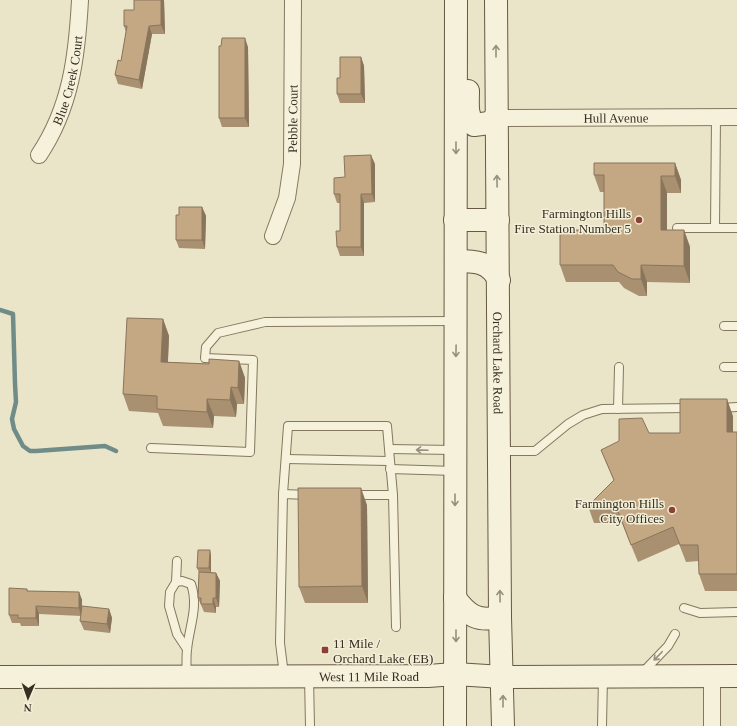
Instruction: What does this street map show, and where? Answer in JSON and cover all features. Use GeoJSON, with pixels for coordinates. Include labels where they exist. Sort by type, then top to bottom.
{"type":"FeatureCollection","features":[{"type":"Feature","properties":{"kind":"main road"},"geometry":{"type":"LineString","coordinates":[[455,726],[456,0]]}},
{"type":"Feature","properties":{"kind":"main road"},"geometry":{"type":"LineString","coordinates":[[469,0],[468,91],[470,120],[474,125],[481,125],[495,118]]}},
{"type":"Feature","properties":{"kind":"main road","name":"Orchard Lake Road"},"geometry":{"type":"LineString","coordinates":[[496,0],[495,118],[499,280],[500,617],[503,677],[503,726]]}},
{"type":"Feature","properties":{"kind":"main road"},"geometry":{"type":"LineString","coordinates":[[455,220],[498,220]]}},
{"type":"Feature","properties":{"kind":"main road"},"geometry":{"type":"LineString","coordinates":[[456,261],[474,260],[482,262],[492,270],[499,280]]}},
{"type":"Feature","properties":{"kind":"main road"},"geometry":{"type":"LineString","coordinates":[[455,598],[464,610],[476,617],[489,620],[500,617]]}},
{"type":"Feature","properties":{"kind":"main road","name":"West 11 Mile Road"},"geometry":{"type":"LineString","coordinates":[[0,677],[428,676],[455,674],[503,677],[737,676]]}},
{"type":"Feature","properties":{"kind":"street","name":"Blue Creek Court"},"geometry":{"type":"LineString","coordinates":[[39,155],[50,138],[71,84],[77,47],[80,0]]}},
{"type":"Feature","properties":{"kind":"street","name":"Pebble Court"},"geometry":{"type":"LineString","coordinates":[[273,236],[287,198],[292,164],[294,133],[293,0]]}},
{"type":"Feature","properties":{"kind":"street","name":"Hull Avenue"},"geometry":{"type":"LineString","coordinates":[[495,118],[737,117]]}},
{"type":"Feature","properties":{"kind":"street"},"geometry":{"type":"LineString","coordinates":[[712,676],[712,726]]}},
{"type":"Feature","properties":{"kind":"lane"},"geometry":{"type":"LineString","coordinates":[[714,228],[716,117]]}},
{"type":"Feature","properties":{"kind":"lane"},"geometry":{"type":"LineString","coordinates":[[677,228],[737,228]]}},
{"type":"Feature","properties":{"kind":"lane"},"geometry":{"type":"LineString","coordinates":[[151,448],[250,452],[253,360],[205,358],[206,347],[218,333],[264,322],[456,321]]}},
{"type":"Feature","properties":{"kind":"lane"},"geometry":{"type":"LineString","coordinates":[[724,326],[737,326]]}},
{"type":"Feature","properties":{"kind":"lane"},"geometry":{"type":"LineString","coordinates":[[618,409],[619,367]]}},
{"type":"Feature","properties":{"kind":"lane"},"geometry":{"type":"LineString","coordinates":[[724,367],[737,367]]}},
{"type":"Feature","properties":{"kind":"lane"},"geometry":{"type":"LineString","coordinates":[[713,408],[737,407]]}},
{"type":"Feature","properties":{"kind":"lane"},"geometry":{"type":"LineString","coordinates":[[499,451],[536,451],[568,424],[584,415],[602,409],[697,408]]}},
{"type":"Feature","properties":{"kind":"lane"},"geometry":{"type":"LineString","coordinates":[[284,676],[280,643],[283,494],[288,426],[387,426],[393,495],[396,627]]}},
{"type":"Feature","properties":{"kind":"lane"},"geometry":{"type":"LineString","coordinates":[[388,449],[455,461]]}},
{"type":"Feature","properties":{"kind":"lane"},"geometry":{"type":"LineString","coordinates":[[286,459],[390,465],[455,461]]}},
{"type":"Feature","properties":{"kind":"lane"},"geometry":{"type":"LineString","coordinates":[[283,494],[315,495]]}},
{"type":"Feature","properties":{"kind":"lane"},"geometry":{"type":"LineString","coordinates":[[346,495],[393,495]]}},
{"type":"Feature","properties":{"kind":"lane"},"geometry":{"type":"LineString","coordinates":[[177,561],[176,582],[170,592],[169,606],[177,634],[187,649]]}},
{"type":"Feature","properties":{"kind":"lane"},"geometry":{"type":"LineString","coordinates":[[176,582],[182,581],[191,584],[194,593],[195,606],[187,649],[186,676]]}},
{"type":"Feature","properties":{"kind":"lane"},"geometry":{"type":"LineString","coordinates":[[684,608],[700,613],[737,612]]}},
{"type":"Feature","properties":{"kind":"lane"},"geometry":{"type":"LineString","coordinates":[[638,677],[668,646],[674,634]]}},
{"type":"Feature","properties":{"kind":"lane"},"geometry":{"type":"LineString","coordinates":[[309,676],[310,726]]}},
{"type":"Feature","properties":{"kind":"lane"},"geometry":{"type":"LineString","coordinates":[[602,726],[603,677]]}},
{"type":"Feature","properties":{"kind":"building"},"geometry":{"type":"Polygon","coordinates":[[[134,0],[161,0],[161,25],[149,26],[139,80],[115,75],[118,60],[121,61],[127,26],[124,26],[124,10],[134,10],[134,0]]]}},
{"type":"Feature","properties":{"kind":"building"},"geometry":{"type":"Polygon","coordinates":[[[222,38],[245,38],[245,118],[219,118],[219,46],[221,46],[222,38]]]}},
{"type":"Feature","properties":{"kind":"building"},"geometry":{"type":"Polygon","coordinates":[[[340,57],[361,57],[361,94],[337,94],[337,78],[340,78],[340,57]]]}},
{"type":"Feature","properties":{"kind":"building"},"geometry":{"type":"Polygon","coordinates":[[[371,155],[372,194],[361,194],[361,247],[337,247],[336,231],[340,231],[340,194],[334,194],[334,178],[345,177],[344,156],[371,155]]]}},
{"type":"Feature","properties":{"kind":"building","name":"Farmington Hills Fire Station Number 5"},"geometry":{"type":"Polygon","coordinates":[[[594,163],[675,163],[675,176],[661,176],[661,230],[684,230],[684,266],[641,265],[641,279],[632,279],[618,272],[613,265],[560,265],[560,230],[604,230],[604,175],[594,175],[594,163]]]}},
{"type":"Feature","properties":{"kind":"building"},"geometry":{"type":"Polygon","coordinates":[[[179,207],[202,207],[202,240],[176,240],[176,215],[179,215],[179,207]]]}},
{"type":"Feature","properties":{"kind":"building"},"geometry":{"type":"Polygon","coordinates":[[[127,318],[163,319],[161,362],[209,364],[209,359],[239,361],[238,388],[231,387],[230,400],[207,399],[207,412],[157,409],[157,396],[123,394],[127,318]]]}},
{"type":"Feature","properties":{"kind":"building","name":"Farmington Hills City Offices"},"geometry":{"type":"Polygon","coordinates":[[[680,399],[727,399],[727,432],[737,432],[737,574],[699,574],[698,545],[680,545],[673,527],[631,545],[616,506],[588,506],[614,480],[601,450],[619,441],[619,419],[642,418],[649,433],[680,433],[680,399]]]}},
{"type":"Feature","properties":{"kind":"building"},"geometry":{"type":"Polygon","coordinates":[[[298,488],[361,488],[362,586],[299,587],[298,488]]]}},
{"type":"Feature","properties":{"kind":"building"},"geometry":{"type":"Polygon","coordinates":[[[198,550],[210,550],[209,568],[197,568],[198,550]]]}},
{"type":"Feature","properties":{"kind":"building"},"geometry":{"type":"Polygon","coordinates":[[[199,572],[216,573],[216,598],[213,598],[213,604],[201,604],[201,598],[198,598],[199,572]]]}},
{"type":"Feature","properties":{"kind":"building"},"geometry":{"type":"Polygon","coordinates":[[[9,588],[27,589],[27,591],[79,592],[79,608],[36,606],[36,618],[18,618],[18,615],[9,615],[9,588]]]}},
{"type":"Feature","properties":{"kind":"building"},"geometry":{"type":"Polygon","coordinates":[[[82,606],[109,609],[107,624],[80,621],[82,606]]]}},
{"type":"Feature","properties":{"kind":"waterway"},"geometry":{"type":"LineString","coordinates":[[0,310],[13,314],[16,402],[12,419],[14,429],[23,446],[30,451],[105,446],[116,451]]}},
{"type":"Feature","properties":{"kind":"place","name":"Farmington Hills Fire Station Number 5"},"geometry":{"type":"Point","coordinates":[639,220]}},
{"type":"Feature","properties":{"kind":"place","name":"Farmington Hills City Offices"},"geometry":{"type":"Point","coordinates":[672,510]}},
{"type":"Feature","properties":{"kind":"place","name":"11 Mile / Orchard Lake (EB)"},"geometry":{"type":"Point","coordinates":[325,650]}}]}
